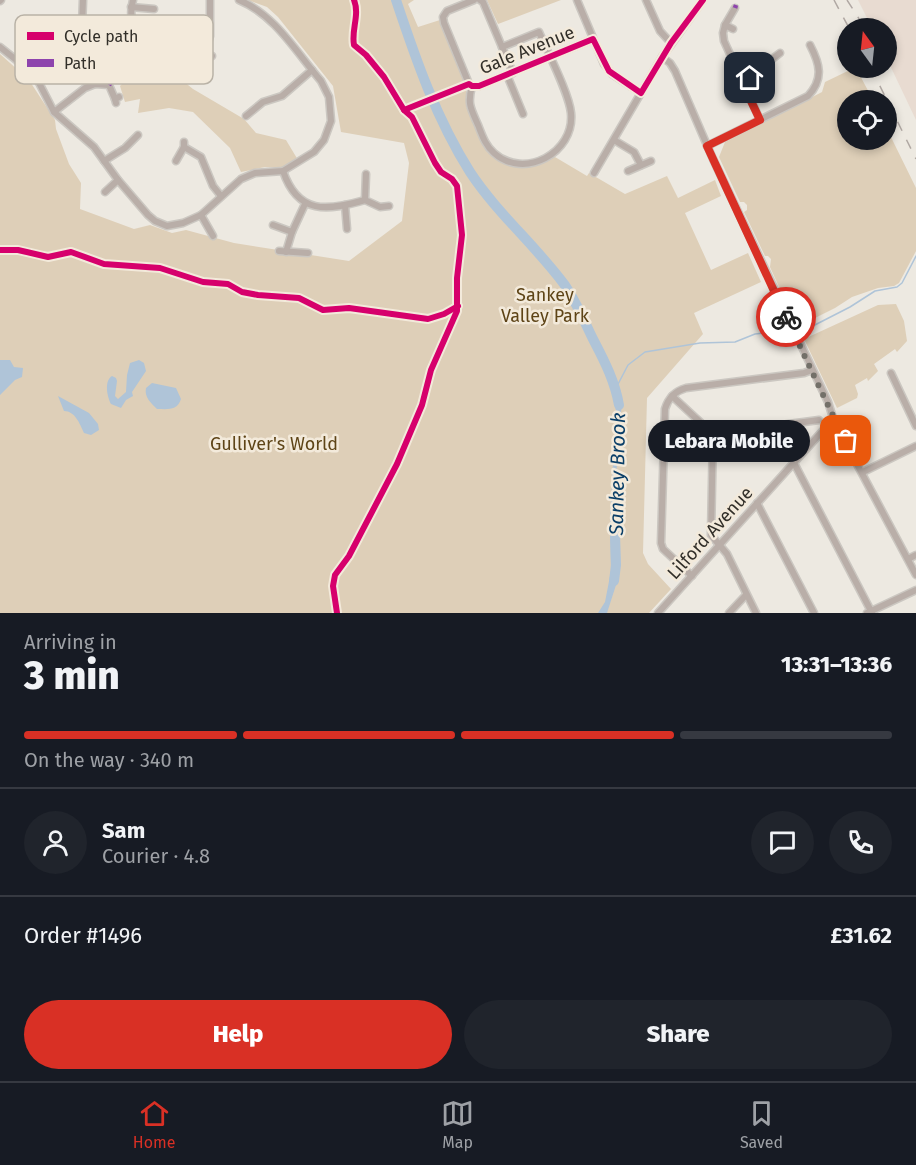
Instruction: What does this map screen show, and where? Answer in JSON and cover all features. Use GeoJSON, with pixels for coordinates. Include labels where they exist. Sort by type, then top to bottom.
{"type":"FeatureCollection","features":[{"type":"Feature","properties":{"kind":"street"},"geometry":{"type":"LineString","coordinates":[[82,15],[83,0]]}},
{"type":"Feature","properties":{"kind":"street"},"geometry":{"type":"LineString","coordinates":[[40,84],[54,112],[94,147],[148,216],[159,224],[167,226],[176,225],[201,215],[234,184],[249,175],[283,171],[314,152],[324,140],[329,127],[331,115],[328,93],[321,81],[269,19],[239,0]]}},
{"type":"Feature","properties":{"kind":"street"},"geometry":{"type":"LineString","coordinates":[[474,0],[447,11],[443,17],[456,54],[472,86],[469,103],[483,140],[491,151],[501,158],[514,163],[539,161],[555,153],[569,132],[570,105],[550,57]]}},
{"type":"Feature","properties":{"kind":"street"},"geometry":{"type":"LineString","coordinates":[[480,0],[483,2],[502,47],[523,114]]}},
{"type":"Feature","properties":{"kind":"street"},"geometry":{"type":"LineString","coordinates":[[577,0],[604,64],[609,71],[641,93]]}},
{"type":"Feature","properties":{"kind":"street"},"geometry":{"type":"LineString","coordinates":[[646,0],[660,31],[671,43]]}},
{"type":"Feature","properties":{"kind":"street"},"geometry":{"type":"LineString","coordinates":[[594,173],[662,57],[703,0]]}},
{"type":"Feature","properties":{"kind":"street"},"geometry":{"type":"LineString","coordinates":[[132,3],[155,10]]}},
{"type":"Feature","properties":{"kind":"street"},"geometry":{"type":"LineString","coordinates":[[736,5],[725,25],[724,41],[760,120]]}},
{"type":"Feature","properties":{"kind":"street"},"geometry":{"type":"LineString","coordinates":[[725,25],[733,29]]}},
{"type":"Feature","properties":{"kind":"street","name":"Gale Avenue"},"geometry":{"type":"LineString","coordinates":[[502,47],[539,32],[550,57]]}},
{"type":"Feature","properties":{"kind":"street","name":"Gale Avenue"},"geometry":{"type":"LineString","coordinates":[[472,86],[479,86],[510,74],[593,39]]}},
{"type":"Feature","properties":{"kind":"street"},"geometry":{"type":"LineString","coordinates":[[707,146],[808,96],[816,86],[819,74],[819,65],[810,45]]}},
{"type":"Feature","properties":{"kind":"street"},"geometry":{"type":"LineString","coordinates":[[0,47],[15,59]]}},
{"type":"Feature","properties":{"kind":"street"},"geometry":{"type":"LineString","coordinates":[[742,82],[780,53]]}},
{"type":"Feature","properties":{"kind":"street"},"geometry":{"type":"LineString","coordinates":[[662,57],[675,71],[707,146],[828,402],[834,421],[916,574]]}},
{"type":"Feature","properties":{"kind":"street"},"geometry":{"type":"LineString","coordinates":[[246,116],[263,102],[282,96],[312,70]]}},
{"type":"Feature","properties":{"kind":"street"},"geometry":{"type":"LineString","coordinates":[[54,112],[80,90],[95,84],[110,85],[117,100]]}},
{"type":"Feature","properties":{"kind":"street"},"geometry":{"type":"LineString","coordinates":[[247,103],[253,110]]}},
{"type":"Feature","properties":{"kind":"street"},"geometry":{"type":"LineString","coordinates":[[104,161],[125,148],[139,134]]}},
{"type":"Feature","properties":{"kind":"street"},"geometry":{"type":"LineString","coordinates":[[614,140],[634,152],[641,165]]}},
{"type":"Feature","properties":{"kind":"street"},"geometry":{"type":"LineString","coordinates":[[176,161],[184,144],[201,157],[213,186],[221,196]]}},
{"type":"Feature","properties":{"kind":"street"},"geometry":{"type":"LineString","coordinates":[[628,171],[651,161]]}},
{"type":"Feature","properties":{"kind":"street"},"geometry":{"type":"LineString","coordinates":[[283,171],[296,195],[305,204],[316,207],[345,205],[364,200],[380,207],[389,206]]}},
{"type":"Feature","properties":{"kind":"street"},"geometry":{"type":"LineString","coordinates":[[364,200],[366,174]]}},
{"type":"Feature","properties":{"kind":"street"},"geometry":{"type":"LineString","coordinates":[[105,192],[118,180]]}},
{"type":"Feature","properties":{"kind":"street"},"geometry":{"type":"LineString","coordinates":[[305,204],[283,251],[308,253]]}},
{"type":"Feature","properties":{"kind":"street"},"geometry":{"type":"LineString","coordinates":[[345,205],[347,230]]}},
{"type":"Feature","properties":{"kind":"street"},"geometry":{"type":"LineString","coordinates":[[201,215],[213,236]]}},
{"type":"Feature","properties":{"kind":"street"},"geometry":{"type":"LineString","coordinates":[[273,225],[292,232]]}},
{"type":"Feature","properties":{"kind":"street"},"geometry":{"type":"LineString","coordinates":[[692,576],[663,549],[661,543],[665,409],[672,396],[686,388],[804,373],[812,370]]}},
{"type":"Feature","properties":{"kind":"street"},"geometry":{"type":"LineString","coordinates":[[891,374],[916,426]]}},
{"type":"Feature","properties":{"kind":"street"},"geometry":{"type":"LineString","coordinates":[[672,396],[713,434],[811,425],[819,420]]}},
{"type":"Feature","properties":{"kind":"street","name":"Lilford Avenue"},"geometry":{"type":"LineString","coordinates":[[658,613],[834,421]]}},
{"type":"Feature","properties":{"kind":"street"},"geometry":{"type":"LineString","coordinates":[[713,434],[710,531],[712,539],[727,554],[756,613]]}},
{"type":"Feature","properties":{"kind":"street"},"geometry":{"type":"LineString","coordinates":[[862,472],[916,446]]}},
{"type":"Feature","properties":{"kind":"street"},"geometry":{"type":"LineString","coordinates":[[794,463],[870,613],[916,590]]}},
{"type":"Feature","properties":{"kind":"street"},"geometry":{"type":"LineString","coordinates":[[757,503],[814,613]]}},
{"type":"Feature","properties":{"kind":"street"},"geometry":{"type":"LineString","coordinates":[[908,559],[916,555]]}},
{"type":"Feature","properties":{"kind":"street"},"geometry":{"type":"LineString","coordinates":[[729,613],[746,595]]}},
{"type":"Feature","properties":{"kind":"shaded area"},"geometry":{"type":"Polygon","coordinates":[[[858,0],[916,0],[916,120],[896,78],[897,18],[867,18],[858,0]]]}},
{"type":"Feature","properties":{"kind":"green space","name":"Sankey Valley Park"},"geometry":{"type":"Polygon","coordinates":[[[248,0],[414,0],[408,4],[418,27],[440,20],[466,87],[466,106],[482,141],[491,153],[504,162],[534,165],[555,157],[587,176],[589,173],[625,194],[667,176],[678,198],[715,180],[721,196],[685,213],[711,270],[748,253],[761,282],[694,313],[703,334],[647,398],[643,553],[648,564],[671,589],[649,613],[0,613],[0,54],[15,67],[15,84],[32,84],[55,120],[69,164],[81,183],[80,209],[134,229],[150,225],[172,233],[186,230],[234,243],[349,261],[402,221],[409,163],[404,143],[341,132],[333,86],[278,17],[267,7],[248,0]]]}},
{"type":"Feature","properties":{"kind":"green space"},"geometry":{"type":"Polygon","coordinates":[[[487,0],[561,0],[498,24],[487,0]]]}},
{"type":"Feature","properties":{"kind":"green space"},"geometry":{"type":"Polygon","coordinates":[[[837,76],[861,78],[868,90],[837,90],[837,150],[897,149],[916,188],[916,251],[899,283],[852,297],[797,327],[770,267],[771,259],[765,256],[744,212],[747,210],[747,205],[740,202],[719,157],[725,142],[822,92],[825,82],[837,76]]]}},
{"type":"Feature","properties":{"kind":"green space"},"geometry":{"type":"Polygon","coordinates":[[[122,84],[187,84],[244,119],[256,133],[286,140],[298,160],[281,168],[265,167],[241,172],[230,148],[193,112],[169,108],[138,113],[140,99],[125,102],[120,86],[122,84]]]}},
{"type":"Feature","properties":{"kind":"green space"},"geometry":{"type":"Polygon","coordinates":[[[896,304],[904,321],[907,341],[897,352],[895,349],[874,364],[878,371],[868,381],[867,378],[855,385],[857,398],[837,408],[804,339],[878,305],[896,304]]]}},
{"type":"Feature","properties":{"kind":"water"},"geometry":{"type":"Polygon","coordinates":[[[0,360],[10,360],[14,367],[23,368],[22,377],[15,380],[0,395],[0,360]]]}},
{"type":"Feature","properties":{"kind":"water"},"geometry":{"type":"Polygon","coordinates":[[[139,360],[144,363],[146,371],[132,392],[133,396],[126,400],[121,408],[111,404],[107,389],[109,378],[112,376],[116,378],[115,396],[118,399],[126,392],[130,363],[139,360]]]}},
{"type":"Feature","properties":{"kind":"water"},"geometry":{"type":"Polygon","coordinates":[[[152,383],[176,388],[181,399],[177,406],[157,409],[146,394],[146,388],[152,383]]]}},
{"type":"Feature","properties":{"kind":"water","name":"Sankey Brook"},"geometry":{"type":"Polygon","coordinates":[[[620,390],[622,400],[616,477],[616,585],[607,613],[598,613],[605,602],[611,571],[610,517],[616,411],[612,391],[620,390]]]}},
{"type":"Feature","properties":{"kind":"water"},"geometry":{"type":"Polygon","coordinates":[[[58,396],[89,413],[98,424],[99,430],[91,435],[84,433],[74,416],[64,411],[58,396]]]}},
{"type":"Feature","properties":{"kind":"waterway","name":"Sankey Brook"},"geometry":{"type":"LineString","coordinates":[[396,0],[428,88],[458,152],[481,187],[553,270],[568,291],[606,364],[619,405]]}},
{"type":"Feature","properties":{"kind":"waterway"},"geometry":{"type":"LineString","coordinates":[[795,330],[807,329],[875,291],[897,287],[902,283],[916,256]]}},
{"type":"Feature","properties":{"kind":"waterway"},"geometry":{"type":"LineString","coordinates":[[616,388],[628,365],[645,352],[700,343],[735,342],[755,334],[790,330]]}},
{"type":"Feature","properties":{"kind":"waterway","name":"Sankey Brook"},"geometry":{"type":"LineString","coordinates":[[614,581],[615,534]]}},
{"type":"Feature","properties":{"kind":"railway"},"geometry":{"type":"LineString","coordinates":[[834,0],[844,18]]}},
{"type":"Feature","properties":{"kind":"railway"},"geometry":{"type":"LineString","coordinates":[[847,0],[859,18]]}},
{"type":"Feature","properties":{"kind":"railway"},"geometry":{"type":"LineString","coordinates":[[876,78],[916,159]]}},
{"type":"Feature","properties":{"kind":"cycle path"},"geometry":{"type":"LineString","coordinates":[[337,613],[333,586],[335,575],[349,556],[397,464],[422,405],[431,370],[457,311],[457,278],[462,235],[457,186],[452,179],[441,172],[412,117],[404,110],[384,77],[366,55],[354,45],[356,11],[354,0]]}},
{"type":"Feature","properties":{"kind":"cycle path"},"geometry":{"type":"LineString","coordinates":[[404,110],[469,84],[479,86],[593,39],[609,71],[641,93],[671,43],[703,0]]}},
{"type":"Feature","properties":{"kind":"cycle path"},"geometry":{"type":"LineString","coordinates":[[0,250],[18,250],[48,257],[71,252],[104,264],[160,268],[203,282],[228,284],[242,292],[299,298],[323,310],[349,308],[428,319],[458,306]]}},
{"type":"Feature","properties":{"kind":"way so far"},"geometry":{"type":"LineString","coordinates":[[786,317],[828,402],[834,421],[846,441]]}},
{"type":"Feature","properties":{"kind":"place","name":"Lebara Mobile"},"geometry":{"type":"Point","coordinates":[846,441]}},
{"type":"Feature","properties":{"kind":"route"},"geometry":{"type":"LineString","coordinates":[[750,78],[742,82],[760,120],[707,146],[786,317]]}},
{"type":"Feature","properties":{"kind":"park label","name":"Gulliver's World"},"geometry":{"type":"Point","coordinates":[274,444]}}]}
